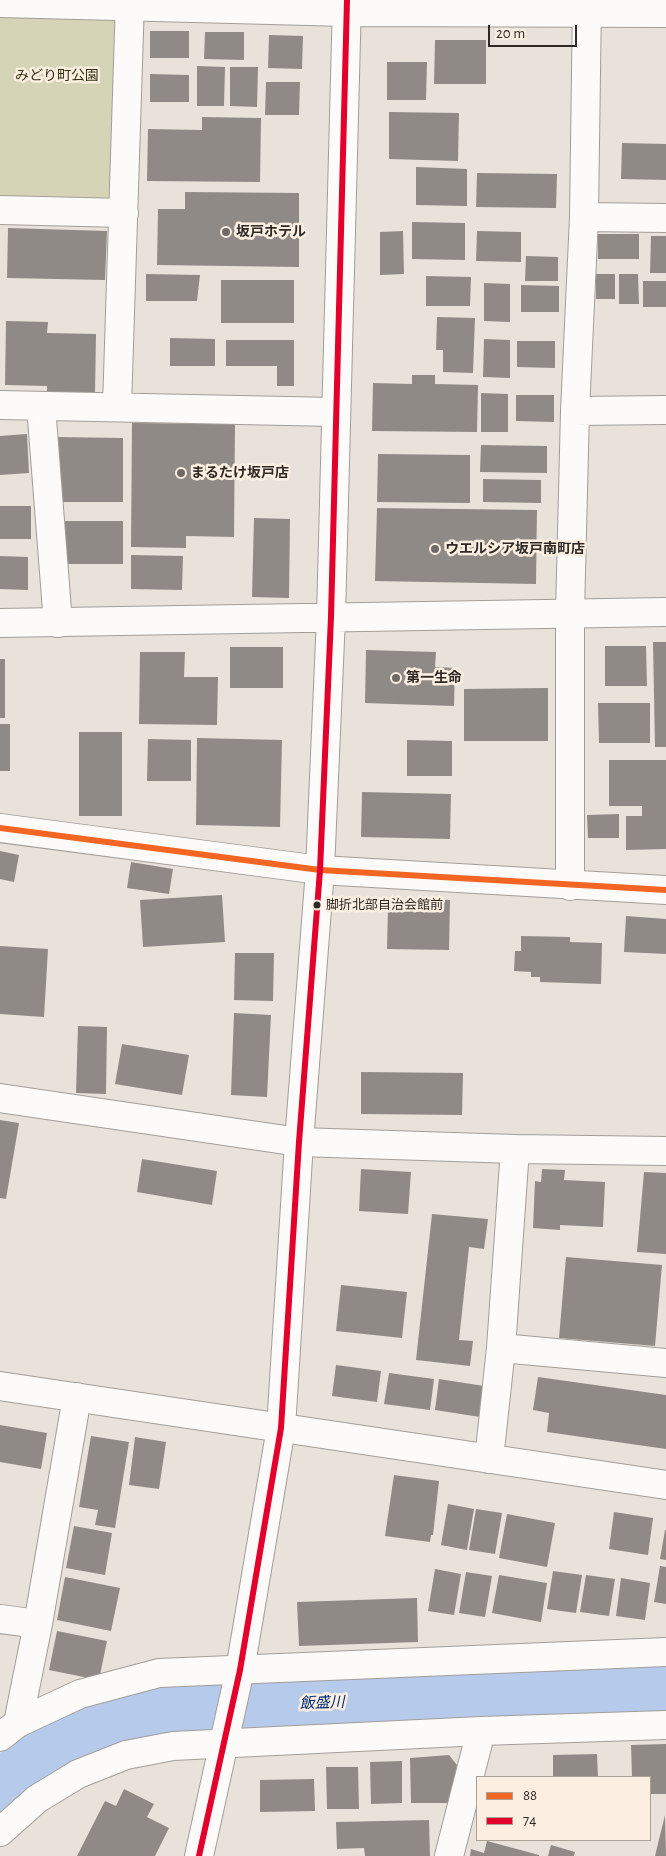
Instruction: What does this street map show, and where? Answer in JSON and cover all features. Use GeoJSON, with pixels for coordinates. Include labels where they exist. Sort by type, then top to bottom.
{"type":"FeatureCollection","features":[{"type":"Feature","properties":{"kind":"street"},"geometry":{"type":"LineString","coordinates":[[0,3],[587,7],[666,13]]}},
{"type":"Feature","properties":{"kind":"street"},"geometry":{"type":"LineString","coordinates":[[117,407],[130,4]]}},
{"type":"Feature","properties":{"kind":"street"},"geometry":{"type":"LineString","coordinates":[[199,1856],[240,1670],[281,1428],[320,870],[331,617],[347,6]]}},
{"type":"Feature","properties":{"kind":"street"},"geometry":{"type":"LineString","coordinates":[[570,886],[570,613],[575,411],[584,218],[587,7]]}},
{"type":"Feature","properties":{"kind":"street"},"geometry":{"type":"LineString","coordinates":[[0,210],[124,213]]}},
{"type":"Feature","properties":{"kind":"street"},"geometry":{"type":"LineString","coordinates":[[584,218],[666,218]]}},
{"type":"Feature","properties":{"kind":"street"},"geometry":{"type":"LineString","coordinates":[[0,405],[335,412]]}},
{"type":"Feature","properties":{"kind":"street"},"geometry":{"type":"LineString","coordinates":[[41,406],[58,623]]}},
{"type":"Feature","properties":{"kind":"street"},"geometry":{"type":"LineString","coordinates":[[575,411],[666,410]]}},
{"type":"Feature","properties":{"kind":"street"},"geometry":{"type":"LineString","coordinates":[[0,623],[666,612]]}},
{"type":"Feature","properties":{"kind":"street"},"geometry":{"type":"LineString","coordinates":[[0,828],[320,870],[570,886],[666,890]]}},
{"type":"Feature","properties":{"kind":"street"},"geometry":{"type":"LineString","coordinates":[[0,1098],[300,1142],[515,1149],[666,1151]]}},
{"type":"Feature","properties":{"kind":"street"},"geometry":{"type":"LineString","coordinates":[[489,1459],[501,1348],[515,1149]]}},
{"type":"Feature","properties":{"kind":"street"},"geometry":{"type":"LineString","coordinates":[[501,1348],[666,1363]]}},
{"type":"Feature","properties":{"kind":"street"},"geometry":{"type":"LineString","coordinates":[[0,1386],[666,1485]]}},
{"type":"Feature","properties":{"kind":"street"},"geometry":{"type":"LineString","coordinates":[[9,1730],[38,1624],[77,1398]]}},
{"type":"Feature","properties":{"kind":"street"},"geometry":{"type":"LineString","coordinates":[[0,1618],[38,1624]]}},
{"type":"Feature","properties":{"kind":"street"},"geometry":{"type":"LineString","coordinates":[[9,1730],[80,1694],[159,1673],[666,1652]]}},
{"type":"Feature","properties":{"kind":"street"},"geometry":{"type":"LineString","coordinates":[[0,1832],[37,1799],[78,1774],[126,1755],[173,1746],[481,1731],[666,1725]]}},
{"type":"Feature","properties":{"kind":"street"},"geometry":{"type":"LineString","coordinates":[[449,1856],[481,1731]]}},
{"type":"Feature","properties":{"kind":"green space","name":"みどり町公園"},"geometry":{"type":"Polygon","coordinates":[[[0,17],[115,20],[111,202],[0,199],[0,17]]]}},
{"type":"Feature","properties":{"kind":"building"},"geometry":{"type":"Polygon","coordinates":[[[150,31],[189,31],[189,58],[150,58],[150,31]]]}},
{"type":"Feature","properties":{"kind":"building"},"geometry":{"type":"Polygon","coordinates":[[[205,32],[244,32],[244,60],[204,59],[205,32]]]}},
{"type":"Feature","properties":{"kind":"building"},"geometry":{"type":"Polygon","coordinates":[[[269,35],[303,36],[302,69],[268,68],[269,35]]]}},
{"type":"Feature","properties":{"kind":"building"},"geometry":{"type":"Polygon","coordinates":[[[435,40],[486,40],[486,84],[434,84],[435,40]]]}},
{"type":"Feature","properties":{"kind":"building"},"geometry":{"type":"Polygon","coordinates":[[[387,62],[427,62],[426,100],[387,100],[387,62]]]}},
{"type":"Feature","properties":{"kind":"building"},"geometry":{"type":"Polygon","coordinates":[[[197,66],[225,67],[224,106],[197,106],[197,66]]]}},
{"type":"Feature","properties":{"kind":"building"},"geometry":{"type":"Polygon","coordinates":[[[230,67],[258,67],[257,107],[230,106],[230,67]]]}},
{"type":"Feature","properties":{"kind":"building"},"geometry":{"type":"Polygon","coordinates":[[[150,74],[189,75],[189,102],[150,102],[150,74]]]}},
{"type":"Feature","properties":{"kind":"building"},"geometry":{"type":"Polygon","coordinates":[[[266,82],[300,82],[299,115],[265,115],[266,82]]]}},
{"type":"Feature","properties":{"kind":"building"},"geometry":{"type":"Polygon","coordinates":[[[389,112],[459,113],[458,161],[389,159],[389,112]]]}},
{"type":"Feature","properties":{"kind":"building"},"geometry":{"type":"Polygon","coordinates":[[[202,117],[261,118],[260,182],[147,181],[148,129],[202,130],[202,117]]]}},
{"type":"Feature","properties":{"kind":"building"},"geometry":{"type":"Polygon","coordinates":[[[622,143],[666,144],[666,180],[621,179],[622,143]]]}},
{"type":"Feature","properties":{"kind":"building"},"geometry":{"type":"Polygon","coordinates":[[[416,167],[467,169],[467,206],[416,205],[416,167]]]}},
{"type":"Feature","properties":{"kind":"building"},"geometry":{"type":"Polygon","coordinates":[[[477,173],[557,174],[556,208],[476,207],[477,173]]]}},
{"type":"Feature","properties":{"kind":"building"},"geometry":{"type":"Polygon","coordinates":[[[185,192],[299,193],[299,267],[157,265],[158,209],[185,209],[185,192]]]}},
{"type":"Feature","properties":{"kind":"building"},"geometry":{"type":"Polygon","coordinates":[[[412,222],[465,223],[465,260],[412,259],[412,222]]]}},
{"type":"Feature","properties":{"kind":"building"},"geometry":{"type":"Polygon","coordinates":[[[8,228],[107,231],[105,280],[7,278],[8,228]]]}},
{"type":"Feature","properties":{"kind":"building"},"geometry":{"type":"Polygon","coordinates":[[[403,231],[404,274],[380,275],[380,232],[403,231]]]}},
{"type":"Feature","properties":{"kind":"building"},"geometry":{"type":"Polygon","coordinates":[[[477,231],[521,232],[521,262],[476,261],[477,231]]]}},
{"type":"Feature","properties":{"kind":"building"},"geometry":{"type":"Polygon","coordinates":[[[598,234],[639,234],[639,259],[598,259],[598,234]]]}},
{"type":"Feature","properties":{"kind":"building"},"geometry":{"type":"Polygon","coordinates":[[[651,236],[666,236],[666,273],[650,273],[651,236]]]}},
{"type":"Feature","properties":{"kind":"building"},"geometry":{"type":"Polygon","coordinates":[[[526,256],[558,257],[558,281],[525,281],[526,256]]]}},
{"type":"Feature","properties":{"kind":"building"},"geometry":{"type":"Polygon","coordinates":[[[146,274],[200,275],[197,301],[146,301],[146,274]]]}},
{"type":"Feature","properties":{"kind":"building"},"geometry":{"type":"Polygon","coordinates":[[[596,274],[615,274],[615,299],[596,299],[596,274]]]}},
{"type":"Feature","properties":{"kind":"building"},"geometry":{"type":"Polygon","coordinates":[[[619,274],[638,274],[639,304],[619,304],[619,274]]]}},
{"type":"Feature","properties":{"kind":"building"},"geometry":{"type":"Polygon","coordinates":[[[426,276],[471,277],[470,306],[426,306],[426,276]]]}},
{"type":"Feature","properties":{"kind":"building"},"geometry":{"type":"Polygon","coordinates":[[[221,280],[294,280],[294,323],[221,323],[221,280]]]}},
{"type":"Feature","properties":{"kind":"building"},"geometry":{"type":"Polygon","coordinates":[[[643,281],[666,281],[666,307],[643,307],[643,281]]]}},
{"type":"Feature","properties":{"kind":"building"},"geometry":{"type":"Polygon","coordinates":[[[484,283],[510,284],[510,322],[484,321],[484,283]]]}},
{"type":"Feature","properties":{"kind":"building"},"geometry":{"type":"Polygon","coordinates":[[[521,285],[559,286],[559,312],[521,312],[521,285]]]}},
{"type":"Feature","properties":{"kind":"building"},"geometry":{"type":"Polygon","coordinates":[[[437,317],[475,318],[473,373],[443,372],[443,350],[436,350],[437,317]]]}},
{"type":"Feature","properties":{"kind":"building"},"geometry":{"type":"Polygon","coordinates":[[[6,321],[48,322],[47,333],[96,334],[95,394],[47,393],[47,386],[5,385],[6,321]]]}},
{"type":"Feature","properties":{"kind":"building"},"geometry":{"type":"Polygon","coordinates":[[[170,338],[215,339],[215,366],[170,366],[170,338]]]}},
{"type":"Feature","properties":{"kind":"building"},"geometry":{"type":"Polygon","coordinates":[[[484,339],[510,340],[510,378],[483,377],[484,339]]]}},
{"type":"Feature","properties":{"kind":"building"},"geometry":{"type":"Polygon","coordinates":[[[226,340],[294,340],[294,386],[277,386],[277,366],[226,366],[226,340]]]}},
{"type":"Feature","properties":{"kind":"building"},"geometry":{"type":"Polygon","coordinates":[[[517,341],[555,341],[555,368],[517,367],[517,341]]]}},
{"type":"Feature","properties":{"kind":"building"},"geometry":{"type":"Polygon","coordinates":[[[412,375],[435,375],[435,384],[478,385],[477,432],[372,431],[373,383],[412,384],[412,375]]]}},
{"type":"Feature","properties":{"kind":"building"},"geometry":{"type":"Polygon","coordinates":[[[481,393],[508,394],[508,432],[481,432],[481,393]]]}},
{"type":"Feature","properties":{"kind":"building"},"geometry":{"type":"Polygon","coordinates":[[[516,395],[554,395],[554,422],[516,421],[516,395]]]}},
{"type":"Feature","properties":{"kind":"building"},"geometry":{"type":"Polygon","coordinates":[[[132,423],[235,424],[234,537],[186,536],[186,548],[131,547],[132,423]]]}},
{"type":"Feature","properties":{"kind":"building"},"geometry":{"type":"Polygon","coordinates":[[[27,434],[29,473],[0,475],[0,436],[27,434]]]}},
{"type":"Feature","properties":{"kind":"building"},"geometry":{"type":"Polygon","coordinates":[[[57,437],[123,438],[123,502],[57,502],[57,437]]]}},
{"type":"Feature","properties":{"kind":"building"},"geometry":{"type":"Polygon","coordinates":[[[481,445],[547,446],[547,473],[480,472],[481,445]]]}},
{"type":"Feature","properties":{"kind":"building"},"geometry":{"type":"Polygon","coordinates":[[[378,454],[470,455],[470,503],[377,502],[378,454]]]}},
{"type":"Feature","properties":{"kind":"building"},"geometry":{"type":"Polygon","coordinates":[[[483,479],[541,480],[541,503],[483,502],[483,479]]]}},
{"type":"Feature","properties":{"kind":"building"},"geometry":{"type":"Polygon","coordinates":[[[0,506],[31,506],[31,539],[0,539],[0,506]]]}},
{"type":"Feature","properties":{"kind":"building"},"geometry":{"type":"Polygon","coordinates":[[[377,508],[537,510],[536,584],[375,581],[377,508]]]}},
{"type":"Feature","properties":{"kind":"building"},"geometry":{"type":"Polygon","coordinates":[[[254,518],[290,519],[289,598],[252,597],[254,518]]]}},
{"type":"Feature","properties":{"kind":"building"},"geometry":{"type":"Polygon","coordinates":[[[62,521],[123,521],[123,564],[62,564],[62,521]]]}},
{"type":"Feature","properties":{"kind":"building"},"geometry":{"type":"Polygon","coordinates":[[[131,555],[183,556],[182,590],[131,589],[131,555]]]}},
{"type":"Feature","properties":{"kind":"building"},"geometry":{"type":"Polygon","coordinates":[[[0,556],[28,557],[28,590],[0,589],[0,556]]]}},
{"type":"Feature","properties":{"kind":"building"},"geometry":{"type":"Polygon","coordinates":[[[653,642],[666,642],[666,747],[655,747],[653,642]]]}},
{"type":"Feature","properties":{"kind":"building"},"geometry":{"type":"Polygon","coordinates":[[[605,646],[646,646],[647,686],[605,686],[605,646]]]}},
{"type":"Feature","properties":{"kind":"building"},"geometry":{"type":"Polygon","coordinates":[[[230,647],[283,647],[283,688],[230,688],[230,647]]]}},
{"type":"Feature","properties":{"kind":"building"},"geometry":{"type":"Polygon","coordinates":[[[366,650],[436,652],[435,667],[455,668],[454,706],[365,703],[366,650]]]}},
{"type":"Feature","properties":{"kind":"building"},"geometry":{"type":"Polygon","coordinates":[[[140,652],[185,652],[184,677],[218,677],[217,725],[139,724],[140,652]]]}},
{"type":"Feature","properties":{"kind":"building"},"geometry":{"type":"Polygon","coordinates":[[[0,659],[5,659],[5,718],[0,718],[0,659]]]}},
{"type":"Feature","properties":{"kind":"building"},"geometry":{"type":"Polygon","coordinates":[[[548,688],[548,741],[464,741],[464,689],[548,688]]]}},
{"type":"Feature","properties":{"kind":"building"},"geometry":{"type":"Polygon","coordinates":[[[598,703],[650,703],[650,743],[599,743],[598,703]]]}},
{"type":"Feature","properties":{"kind":"building"},"geometry":{"type":"Polygon","coordinates":[[[0,724],[10,724],[10,771],[0,771],[0,724]]]}},
{"type":"Feature","properties":{"kind":"building"},"geometry":{"type":"Polygon","coordinates":[[[79,732],[122,732],[122,816],[79,816],[79,732]]]}},
{"type":"Feature","properties":{"kind":"building"},"geometry":{"type":"Polygon","coordinates":[[[197,738],[282,740],[280,827],[196,825],[197,738]]]}},
{"type":"Feature","properties":{"kind":"building"},"geometry":{"type":"Polygon","coordinates":[[[148,739],[191,740],[191,781],[147,781],[148,739]]]}},
{"type":"Feature","properties":{"kind":"building"},"geometry":{"type":"Polygon","coordinates":[[[407,740],[452,741],[452,776],[407,776],[407,740]]]}},
{"type":"Feature","properties":{"kind":"building"},"geometry":{"type":"Polygon","coordinates":[[[609,760],[666,760],[666,849],[626,850],[626,816],[642,816],[642,806],[609,806],[609,760]]]}},
{"type":"Feature","properties":{"kind":"building"},"geometry":{"type":"Polygon","coordinates":[[[362,792],[451,794],[450,839],[361,837],[362,792]]]}},
{"type":"Feature","properties":{"kind":"building"},"geometry":{"type":"Polygon","coordinates":[[[619,814],[619,838],[588,838],[587,815],[619,814]]]}},
{"type":"Feature","properties":{"kind":"building"},"geometry":{"type":"Polygon","coordinates":[[[0,851],[19,855],[14,882],[0,879],[0,851]]]}},
{"type":"Feature","properties":{"kind":"building"},"geometry":{"type":"Polygon","coordinates":[[[131,862],[173,869],[169,894],[127,888],[131,862]]]}},
{"type":"Feature","properties":{"kind":"building"},"geometry":{"type":"Polygon","coordinates":[[[222,895],[225,942],[143,947],[140,900],[222,895]]]}},
{"type":"Feature","properties":{"kind":"building"},"geometry":{"type":"Polygon","coordinates":[[[434,899],[450,900],[449,950],[387,949],[388,907],[434,907],[434,899]]]}},
{"type":"Feature","properties":{"kind":"building"},"geometry":{"type":"Polygon","coordinates":[[[626,916],[666,919],[666,954],[624,952],[626,916]]]}},
{"type":"Feature","properties":{"kind":"building"},"geometry":{"type":"Polygon","coordinates":[[[521,936],[570,937],[570,942],[602,943],[601,984],[540,982],[540,977],[531,977],[531,972],[514,971],[515,951],[521,951],[521,936]]]}},
{"type":"Feature","properties":{"kind":"building"},"geometry":{"type":"Polygon","coordinates":[[[0,946],[48,949],[44,1017],[0,1014],[0,946]]]}},
{"type":"Feature","properties":{"kind":"building"},"geometry":{"type":"Polygon","coordinates":[[[235,953],[274,953],[273,1001],[234,1000],[235,953]]]}},
{"type":"Feature","properties":{"kind":"building"},"geometry":{"type":"Polygon","coordinates":[[[234,1013],[271,1015],[267,1097],[231,1095],[234,1013]]]}},
{"type":"Feature","properties":{"kind":"building"},"geometry":{"type":"Polygon","coordinates":[[[78,1026],[107,1027],[106,1094],[76,1093],[78,1026]]]}},
{"type":"Feature","properties":{"kind":"building"},"geometry":{"type":"Polygon","coordinates":[[[122,1044],[189,1055],[182,1095],[115,1084],[122,1044]]]}},
{"type":"Feature","properties":{"kind":"building"},"geometry":{"type":"Polygon","coordinates":[[[361,1072],[463,1073],[462,1115],[361,1114],[361,1072]]]}},
{"type":"Feature","properties":{"kind":"building"},"geometry":{"type":"Polygon","coordinates":[[[0,1120],[19,1123],[6,1199],[0,1198],[0,1120]]]}},
{"type":"Feature","properties":{"kind":"building"},"geometry":{"type":"Polygon","coordinates":[[[142,1159],[217,1171],[212,1205],[137,1192],[142,1159]]]}},
{"type":"Feature","properties":{"kind":"building"},"geometry":{"type":"Polygon","coordinates":[[[361,1169],[411,1172],[408,1214],[359,1211],[361,1169]]]}},
{"type":"Feature","properties":{"kind":"building"},"geometry":{"type":"Polygon","coordinates":[[[542,1169],[565,1170],[564,1180],[605,1182],[603,1227],[560,1225],[560,1230],[533,1228],[535,1181],[541,1182],[542,1169]]]}},
{"type":"Feature","properties":{"kind":"building"},"geometry":{"type":"Polygon","coordinates":[[[644,1172],[666,1173],[666,1254],[637,1252],[644,1172]]]}},
{"type":"Feature","properties":{"kind":"building"},"geometry":{"type":"Polygon","coordinates":[[[432,1214],[488,1219],[484,1249],[469,1247],[459,1340],[473,1341],[470,1366],[416,1360],[432,1214]]]}},
{"type":"Feature","properties":{"kind":"building"},"geometry":{"type":"Polygon","coordinates":[[[566,1257],[662,1265],[655,1346],[559,1338],[566,1257]]]}},
{"type":"Feature","properties":{"kind":"building"},"geometry":{"type":"Polygon","coordinates":[[[341,1285],[407,1292],[402,1338],[336,1331],[341,1285]]]}},
{"type":"Feature","properties":{"kind":"building"},"geometry":{"type":"Polygon","coordinates":[[[336,1365],[381,1371],[377,1402],[332,1396],[336,1365]]]}},
{"type":"Feature","properties":{"kind":"building"},"geometry":{"type":"Polygon","coordinates":[[[389,1373],[434,1379],[430,1410],[384,1404],[389,1373]]]}},
{"type":"Feature","properties":{"kind":"building"},"geometry":{"type":"Polygon","coordinates":[[[538,1377],[666,1395],[666,1449],[547,1432],[549,1413],[533,1410],[538,1377]]]}},
{"type":"Feature","properties":{"kind":"building"},"geometry":{"type":"Polygon","coordinates":[[[439,1379],[484,1386],[480,1417],[435,1410],[439,1379]]]}},
{"type":"Feature","properties":{"kind":"building"},"geometry":{"type":"Polygon","coordinates":[[[0,1425],[47,1433],[41,1469],[0,1462],[0,1425]]]}},
{"type":"Feature","properties":{"kind":"building"},"geometry":{"type":"Polygon","coordinates":[[[91,1436],[129,1442],[115,1528],[95,1525],[98,1510],[79,1507],[91,1436]]]}},
{"type":"Feature","properties":{"kind":"building"},"geometry":{"type":"Polygon","coordinates":[[[135,1437],[166,1442],[159,1489],[129,1485],[135,1437]]]}},
{"type":"Feature","properties":{"kind":"building"},"geometry":{"type":"Polygon","coordinates":[[[394,1475],[439,1481],[433,1535],[431,1535],[430,1542],[385,1536],[394,1475]]]}},
{"type":"Feature","properties":{"kind":"building"},"geometry":{"type":"Polygon","coordinates":[[[448,1504],[474,1509],[467,1550],[441,1545],[448,1504]]]}},
{"type":"Feature","properties":{"kind":"building"},"geometry":{"type":"Polygon","coordinates":[[[476,1509],[502,1513],[495,1554],[469,1550],[476,1509]]]}},
{"type":"Feature","properties":{"kind":"building"},"geometry":{"type":"Polygon","coordinates":[[[614,1512],[653,1518],[648,1555],[609,1549],[614,1512]]]}},
{"type":"Feature","properties":{"kind":"building"},"geometry":{"type":"Polygon","coordinates":[[[507,1514],[555,1523],[547,1567],[499,1558],[507,1514]]]}},
{"type":"Feature","properties":{"kind":"building"},"geometry":{"type":"Polygon","coordinates":[[[74,1526],[112,1533],[105,1575],[66,1568],[74,1526]]]}},
{"type":"Feature","properties":{"kind":"building"},"geometry":{"type":"Polygon","coordinates":[[[666,1530],[666,1560],[660,1559],[666,1530]]]}},
{"type":"Feature","properties":{"kind":"building"},"geometry":{"type":"Polygon","coordinates":[[[660,1566],[666,1567],[666,1604],[654,1602],[660,1566]]]}},
{"type":"Feature","properties":{"kind":"building"},"geometry":{"type":"Polygon","coordinates":[[[435,1569],[461,1574],[454,1615],[428,1611],[435,1569]]]}},
{"type":"Feature","properties":{"kind":"building"},"geometry":{"type":"Polygon","coordinates":[[[553,1571],[582,1575],[576,1613],[547,1609],[553,1571]]]}},
{"type":"Feature","properties":{"kind":"building"},"geometry":{"type":"Polygon","coordinates":[[[466,1572],[492,1576],[485,1617],[459,1613],[466,1572]]]}},
{"type":"Feature","properties":{"kind":"building"},"geometry":{"type":"Polygon","coordinates":[[[499,1575],[547,1583],[541,1622],[492,1613],[499,1575]]]}},
{"type":"Feature","properties":{"kind":"building"},"geometry":{"type":"Polygon","coordinates":[[[586,1575],[615,1579],[609,1616],[580,1612],[586,1575]]]}},
{"type":"Feature","properties":{"kind":"building"},"geometry":{"type":"Polygon","coordinates":[[[65,1577],[120,1588],[111,1631],[57,1620],[65,1577]]]}},
{"type":"Feature","properties":{"kind":"building"},"geometry":{"type":"Polygon","coordinates":[[[621,1578],[650,1583],[645,1620],[616,1616],[621,1578]]]}},
{"type":"Feature","properties":{"kind":"building"},"geometry":{"type":"Polygon","coordinates":[[[417,1598],[418,1642],[299,1646],[297,1602],[417,1598]]]}},
{"type":"Feature","properties":{"kind":"building"},"geometry":{"type":"Polygon","coordinates":[[[57,1631],[107,1641],[99,1680],[49,1670],[57,1631]]]}},
{"type":"Feature","properties":{"kind":"building"},"geometry":{"type":"Polygon","coordinates":[[[666,1744],[666,1794],[651,1794],[651,1776],[632,1776],[631,1745],[666,1744]]]}},
{"type":"Feature","properties":{"kind":"building"},"geometry":{"type":"Polygon","coordinates":[[[597,1754],[598,1776],[553,1776],[553,1755],[597,1754]]]}},
{"type":"Feature","properties":{"kind":"building"},"geometry":{"type":"Polygon","coordinates":[[[449,1755],[457,1765],[449,1803],[411,1803],[410,1758],[449,1755]]]}},
{"type":"Feature","properties":{"kind":"building"},"geometry":{"type":"Polygon","coordinates":[[[402,1761],[402,1803],[371,1804],[370,1762],[402,1761]]]}},
{"type":"Feature","properties":{"kind":"building"},"geometry":{"type":"Polygon","coordinates":[[[326,1767],[358,1767],[359,1809],[327,1809],[326,1767]]]}},
{"type":"Feature","properties":{"kind":"building"},"geometry":{"type":"Polygon","coordinates":[[[314,1779],[315,1811],[260,1812],[260,1780],[314,1779]]]}},
{"type":"Feature","properties":{"kind":"building"},"geometry":{"type":"Polygon","coordinates":[[[124,1789],[154,1804],[147,1817],[169,1828],[155,1856],[77,1856],[105,1801],[116,1806],[124,1789]]]}},
{"type":"Feature","properties":{"kind":"building"},"geometry":{"type":"Polygon","coordinates":[[[665,1815],[666,1856],[655,1856],[665,1815]]]}},
{"type":"Feature","properties":{"kind":"building"},"geometry":{"type":"Polygon","coordinates":[[[429,1820],[430,1856],[365,1856],[364,1848],[337,1849],[336,1822],[429,1820]]]}},
{"type":"Feature","properties":{"kind":"building"},"geometry":{"type":"Polygon","coordinates":[[[487,1841],[539,1856],[470,1856],[471,1849],[484,1853],[487,1841]]]}},
{"type":"Feature","properties":{"kind":"building"},"geometry":{"type":"Polygon","coordinates":[[[551,1845],[575,1852],[574,1856],[548,1856],[551,1845]]]}},
{"type":"Feature","properties":{"kind":"waterway","name":"飯盛川"},"geometry":{"type":"LineString","coordinates":[[0,1789],[25,1767],[84,1733],[131,1716],[185,1705],[308,1704],[666,1688]]}},
{"type":"Feature","properties":{"kind":"transit line","name":"74"},"geometry":{"type":"LineString","coordinates":[[199,1856],[240,1670],[281,1428],[299,1142],[320,870],[331,617],[347,0]]}},
{"type":"Feature","properties":{"kind":"transit line","name":"88"},"geometry":{"type":"LineString","coordinates":[[0,828],[320,870],[666,890]]}},
{"type":"Feature","properties":{"kind":"place","name":"坂戸ホテル"},"geometry":{"type":"Point","coordinates":[226,232]}},
{"type":"Feature","properties":{"kind":"place","name":"まるたけ坂戸店"},"geometry":{"type":"Point","coordinates":[181,473]}},
{"type":"Feature","properties":{"kind":"place","name":"ウエルシア坂戸南町店"},"geometry":{"type":"Point","coordinates":[435,549]}},
{"type":"Feature","properties":{"kind":"place","name":"第一生命"},"geometry":{"type":"Point","coordinates":[396,678]}},
{"type":"Feature","properties":{"kind":"place","name":"脚折北部自治会館前"},"geometry":{"type":"Point","coordinates":[317,905]}}]}
